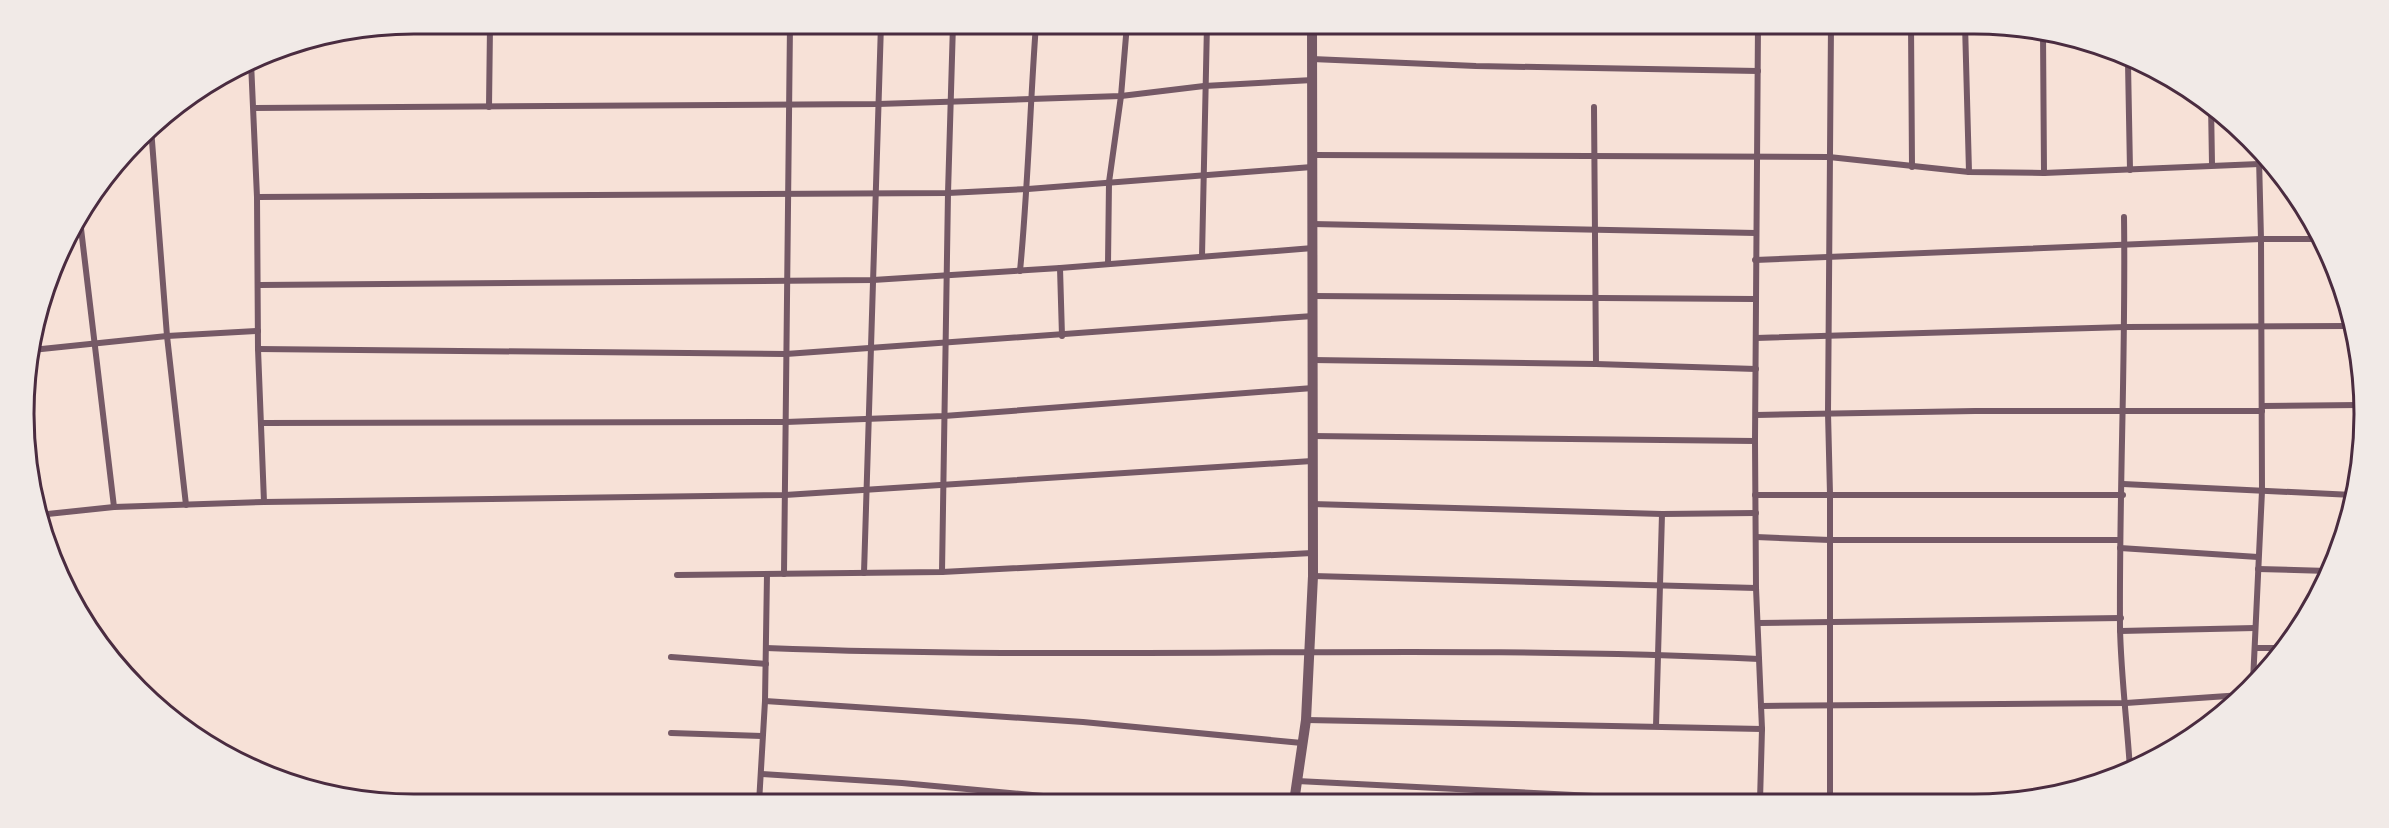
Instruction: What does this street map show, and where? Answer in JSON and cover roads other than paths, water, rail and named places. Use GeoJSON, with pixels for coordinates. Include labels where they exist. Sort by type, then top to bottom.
{"type":"FeatureCollection","features":[{"type":"Feature","properties":{"kind":"street"},"geometry":{"type":"LineString","coordinates":[[489,107],[490,34]]}},
{"type":"Feature","properties":{"kind":"street"},"geometry":{"type":"LineString","coordinates":[[784,574],[790,34]]}},
{"type":"Feature","properties":{"kind":"street"},"geometry":{"type":"LineString","coordinates":[[864,573],[881,34]]}},
{"type":"Feature","properties":{"kind":"street"},"geometry":{"type":"LineString","coordinates":[[942,572],[953,34]]}},
{"type":"Feature","properties":{"kind":"street"},"geometry":{"type":"LineString","coordinates":[[1020,271],[1028,189],[1030,99],[1035,34]]}},
{"type":"Feature","properties":{"kind":"street"},"geometry":{"type":"LineString","coordinates":[[1108,264],[1109,182],[1121,96],[1126,34]]}},
{"type":"Feature","properties":{"kind":"street"},"geometry":{"type":"LineString","coordinates":[[1202,256],[1207,34]]}},
{"type":"Feature","properties":{"kind":"street"},"geometry":{"type":"LineString","coordinates":[[1295,794],[1306,720],[1313,576],[1312,34]]}},
{"type":"Feature","properties":{"kind":"street"},"geometry":{"type":"LineString","coordinates":[[1758,34],[1759,158],[1755,260],[1755,495],[1762,729],[1760,794]]}},
{"type":"Feature","properties":{"kind":"street"},"geometry":{"type":"LineString","coordinates":[[1830,794],[1828,413],[1831,34]]}},
{"type":"Feature","properties":{"kind":"street"},"geometry":{"type":"LineString","coordinates":[[1911,34],[1912,167]]}},
{"type":"Feature","properties":{"kind":"street"},"geometry":{"type":"LineString","coordinates":[[1965,34],[1969,172]]}},
{"type":"Feature","properties":{"kind":"street"},"geometry":{"type":"LineString","coordinates":[[2043,41],[2044,173]]}},
{"type":"Feature","properties":{"kind":"street"},"geometry":{"type":"LineString","coordinates":[[1312,59],[1476,66],[1758,71]]}},
{"type":"Feature","properties":{"kind":"street"},"geometry":{"type":"LineString","coordinates":[[2128,67],[2130,170]]}},
{"type":"Feature","properties":{"kind":"street"},"geometry":{"type":"LineString","coordinates":[[252,71],[258,197],[258,349],[264,502]]}},
{"type":"Feature","properties":{"kind":"street"},"geometry":{"type":"LineString","coordinates":[[254,108],[878,104],[1121,96],[1204,86],[1313,80]]}},
{"type":"Feature","properties":{"kind":"street"},"geometry":{"type":"LineString","coordinates":[[1594,107],[1597,230],[1596,364]]}},
{"type":"Feature","properties":{"kind":"street"},"geometry":{"type":"LineString","coordinates":[[2211,117],[2212,164]]}},
{"type":"Feature","properties":{"kind":"street"},"geometry":{"type":"LineString","coordinates":[[152,140],[167,336],[186,505]]}},
{"type":"Feature","properties":{"kind":"street"},"geometry":{"type":"LineString","coordinates":[[1312,155],[1829,157],[1969,172],[2044,173],[2257,161]]}},
{"type":"Feature","properties":{"kind":"street"},"geometry":{"type":"LineString","coordinates":[[2254,671],[2262,491],[2259,163]]}},
{"type":"Feature","properties":{"kind":"street"},"geometry":{"type":"LineString","coordinates":[[258,197],[948,194],[1312,167]]}},
{"type":"Feature","properties":{"kind":"street"},"geometry":{"type":"LineString","coordinates":[[2124,216],[2126,327],[2120,630],[2129,760]]}},
{"type":"Feature","properties":{"kind":"street"},"geometry":{"type":"LineString","coordinates":[[1312,224],[1756,233]]}},
{"type":"Feature","properties":{"kind":"street"},"geometry":{"type":"LineString","coordinates":[[81,231],[114,507]]}},
{"type":"Feature","properties":{"kind":"street"},"geometry":{"type":"LineString","coordinates":[[1755,260],[2261,239],[2312,239]]}},
{"type":"Feature","properties":{"kind":"street"},"geometry":{"type":"LineString","coordinates":[[259,285],[873,280],[1313,248]]}},
{"type":"Feature","properties":{"kind":"street"},"geometry":{"type":"LineString","coordinates":[[1060,268],[1062,336]]}},
{"type":"Feature","properties":{"kind":"street"},"geometry":{"type":"LineString","coordinates":[[1313,296],[1755,300]]}},
{"type":"Feature","properties":{"kind":"street"},"geometry":{"type":"LineString","coordinates":[[258,349],[786,354],[1062,336],[1313,316]]}},
{"type":"Feature","properties":{"kind":"street"},"geometry":{"type":"LineString","coordinates":[[1756,338],[2126,327],[2344,326]]}},
{"type":"Feature","properties":{"kind":"street"},"geometry":{"type":"LineString","coordinates":[[40,349],[167,336],[258,331]]}},
{"type":"Feature","properties":{"kind":"street"},"geometry":{"type":"LineString","coordinates":[[1312,360],[1756,369]]}},
{"type":"Feature","properties":{"kind":"street"},"geometry":{"type":"LineString","coordinates":[[261,423],[786,422],[944,416],[1313,388]]}},
{"type":"Feature","properties":{"kind":"street"},"geometry":{"type":"LineString","coordinates":[[1756,416],[2354,405]]}},
{"type":"Feature","properties":{"kind":"street"},"geometry":{"type":"LineString","coordinates":[[1312,436],[1755,441]]}},
{"type":"Feature","properties":{"kind":"street"},"geometry":{"type":"LineString","coordinates":[[48,514],[114,507],[264,502],[785,495],[1312,461]]}},
{"type":"Feature","properties":{"kind":"street"},"geometry":{"type":"LineString","coordinates":[[2123,484],[2346,495]]}},
{"type":"Feature","properties":{"kind":"street"},"geometry":{"type":"LineString","coordinates":[[1755,495],[2123,495]]}},
{"type":"Feature","properties":{"kind":"street"},"geometry":{"type":"LineString","coordinates":[[1312,504],[1662,514],[1756,513]]}},
{"type":"Feature","properties":{"kind":"street"},"geometry":{"type":"LineString","coordinates":[[1656,726],[1662,514]]}},
{"type":"Feature","properties":{"kind":"street"},"geometry":{"type":"LineString","coordinates":[[1756,537],[2120,544],[2258,556]]}},
{"type":"Feature","properties":{"kind":"street"},"geometry":{"type":"LineString","coordinates":[[676,575],[942,572],[1312,553]]}},
{"type":"Feature","properties":{"kind":"street"},"geometry":{"type":"LineString","coordinates":[[2258,569],[2320,571]]}},
{"type":"Feature","properties":{"kind":"street"},"geometry":{"type":"LineString","coordinates":[[760,794],[765,701],[767,574]]}},
{"type":"Feature","properties":{"kind":"street"},"geometry":{"type":"LineString","coordinates":[[1313,576],[1756,588]]}},
{"type":"Feature","properties":{"kind":"street"},"geometry":{"type":"LineString","coordinates":[[1759,623],[2121,618]]}},
{"type":"Feature","properties":{"kind":"street"},"geometry":{"type":"LineString","coordinates":[[2120,630],[2255,628]]}},
{"type":"Feature","properties":{"kind":"street"},"geometry":{"type":"LineString","coordinates":[[766,648],[848,651],[1658,654],[1759,659]]}},
{"type":"Feature","properties":{"kind":"street"},"geometry":{"type":"LineString","coordinates":[[2255,648],[2273,648]]}},
{"type":"Feature","properties":{"kind":"street"},"geometry":{"type":"LineString","coordinates":[[671,657],[766,664]]}},
{"type":"Feature","properties":{"kind":"street"},"geometry":{"type":"LineString","coordinates":[[1761,706],[2126,702],[2228,696]]}},
{"type":"Feature","properties":{"kind":"street"},"geometry":{"type":"LineString","coordinates":[[765,701],[1083,722],[1302,743]]}},
{"type":"Feature","properties":{"kind":"street"},"geometry":{"type":"LineString","coordinates":[[1306,720],[1762,729]]}},
{"type":"Feature","properties":{"kind":"street"},"geometry":{"type":"LineString","coordinates":[[671,733],[762,736]]}},
{"type":"Feature","properties":{"kind":"street"},"geometry":{"type":"LineString","coordinates":[[761,774],[1028,794]]}},
{"type":"Feature","properties":{"kind":"street"},"geometry":{"type":"LineString","coordinates":[[1296,781],[1554,794]]}}]}
